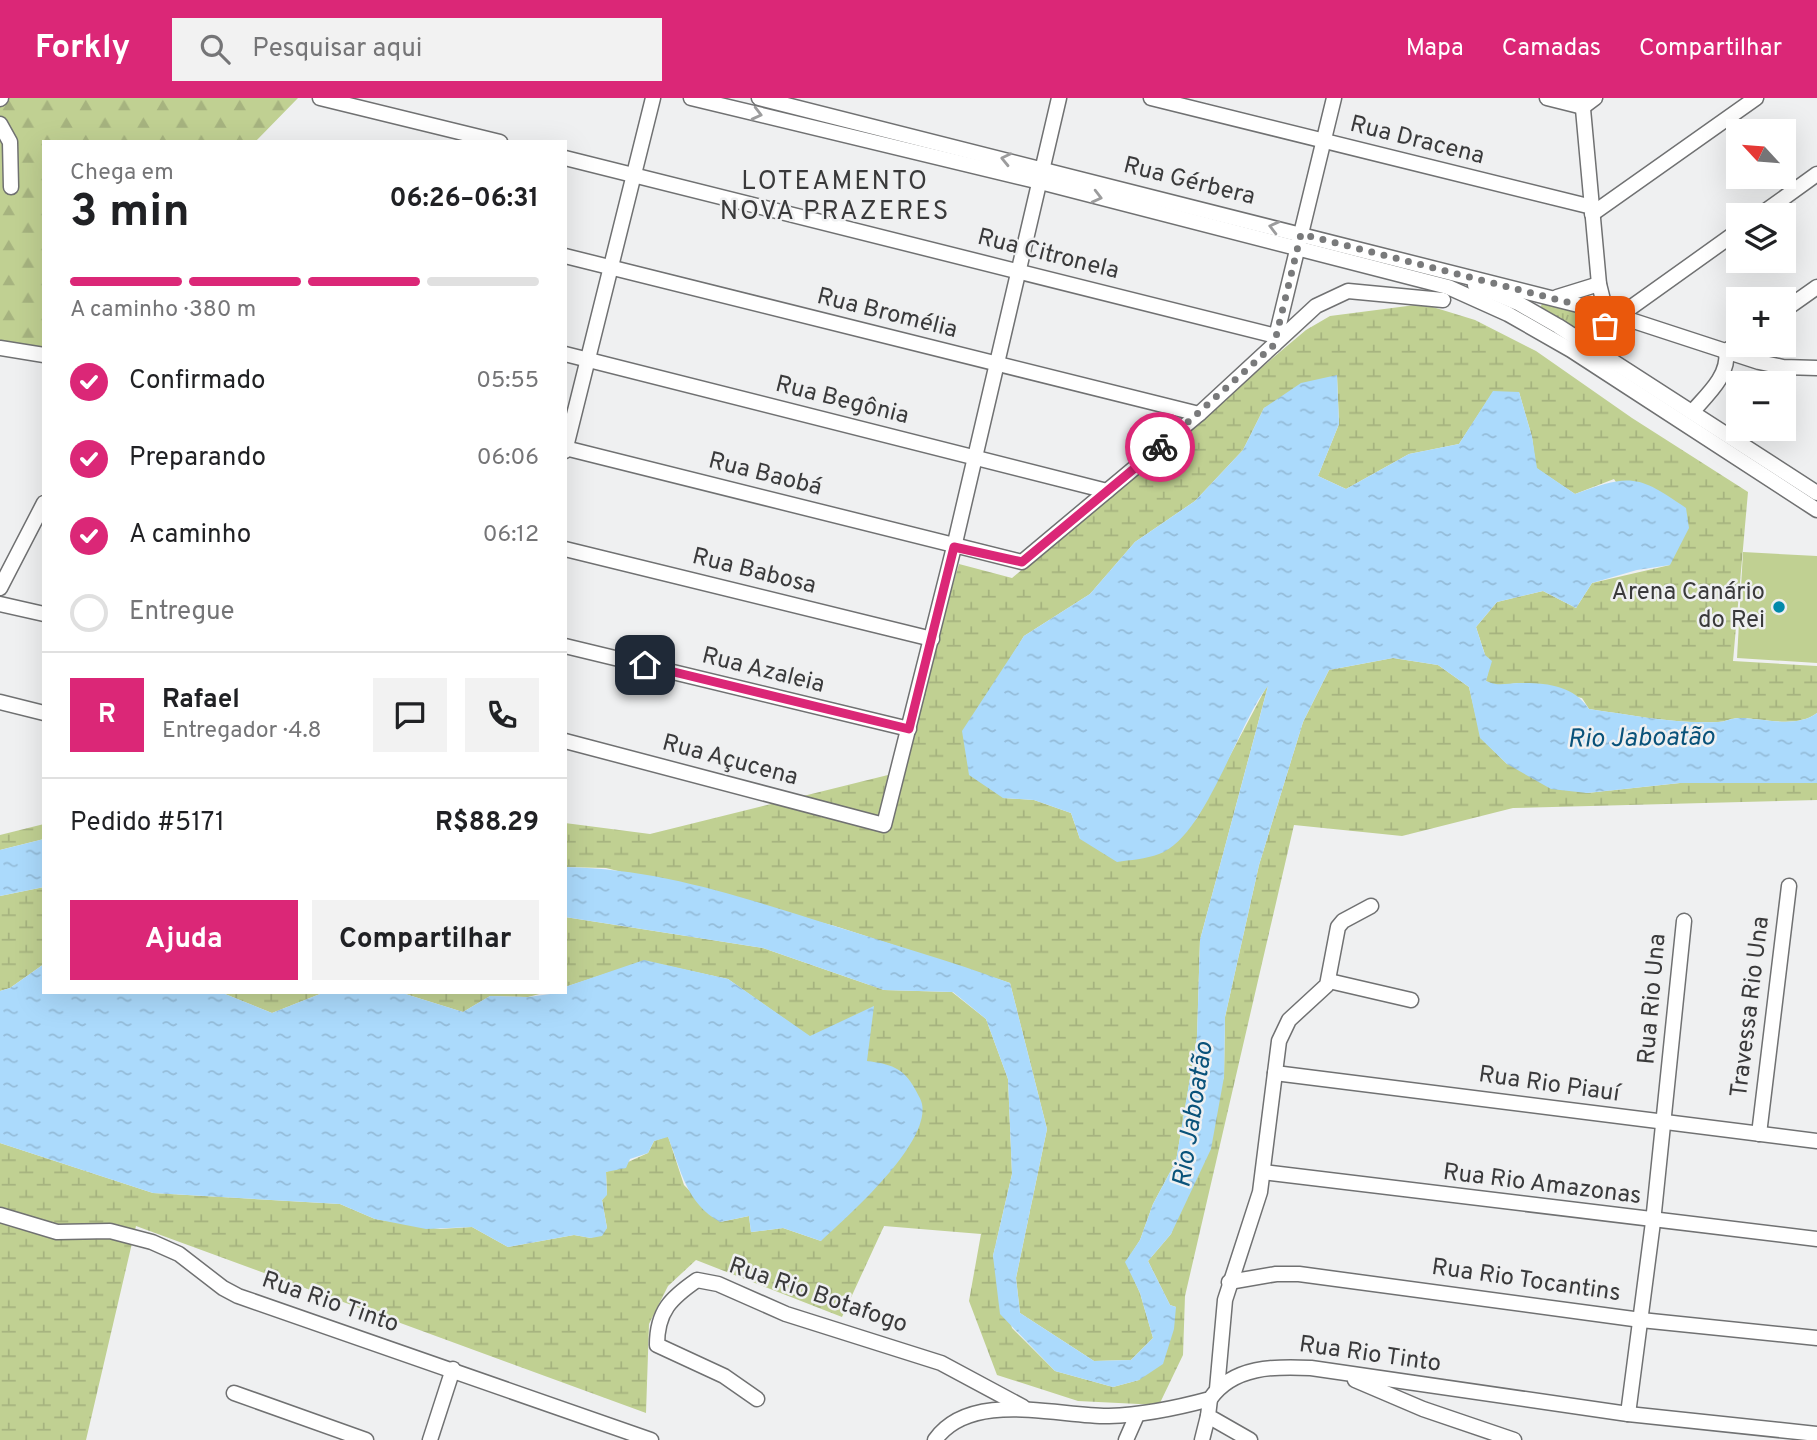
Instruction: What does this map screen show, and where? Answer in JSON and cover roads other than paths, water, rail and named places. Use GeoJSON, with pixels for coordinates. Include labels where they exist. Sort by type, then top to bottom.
{"type":"FeatureCollection","features":[{"type":"Feature","properties":{"kind":"street"},"geometry":{"type":"LineString","coordinates":[[320,98],[492,140]]}},
{"type":"Feature","properties":{"kind":"street"},"geometry":{"type":"LineString","coordinates":[[567,445],[653,98]]}},
{"type":"Feature","properties":{"kind":"street","name":"Rua Gérbera"},"geometry":{"type":"LineString","coordinates":[[691,98],[1042,175]]}},
{"type":"Feature","properties":{"kind":"street","name":"Rua Gérbera"},"geometry":{"type":"LineString","coordinates":[[759,98],[1042,175],[1300,241],[1557,298],[1726,345]]}},
{"type":"Feature","properties":{"kind":"street"},"geometry":{"type":"LineString","coordinates":[[909,729],[1059,98]]}},
{"type":"Feature","properties":{"kind":"street","name":"Rua Dracena"},"geometry":{"type":"LineString","coordinates":[[1151,98],[1592,211]]}},
{"type":"Feature","properties":{"kind":"street"},"geometry":{"type":"LineString","coordinates":[[1275,340],[1335,98]]}},
{"type":"Feature","properties":{"kind":"street"},"geometry":{"type":"LineString","coordinates":[[1547,98],[1582,102],[1595,98]]}},
{"type":"Feature","properties":{"kind":"street"},"geometry":{"type":"LineString","coordinates":[[1592,211],[1756,98]]}},
{"type":"Feature","properties":{"kind":"street"},"geometry":{"type":"LineString","coordinates":[[1582,102],[1599,284],[1613,314]]}},
{"type":"Feature","properties":{"kind":"street"},"geometry":{"type":"LineString","coordinates":[[0,124],[10,142],[11,187]]}},
{"type":"Feature","properties":{"kind":"street","name":"Rua Citronela"},"geometry":{"type":"LineString","coordinates":[[567,158],[1019,271],[1275,340]]}},
{"type":"Feature","properties":{"kind":"street"},"geometry":{"type":"LineString","coordinates":[[1777,203],[1817,174]]}},
{"type":"Feature","properties":{"kind":"street"},"geometry":{"type":"LineString","coordinates":[[1611,360],[1602,340],[1613,314],[1726,239]]}},
{"type":"Feature","properties":{"kind":"street"},"geometry":{"type":"LineString","coordinates":[[1300,241],[1448,287],[1508,314],[1571,351],[1817,510]]}},
{"type":"Feature","properties":{"kind":"street","name":"Rua Bromélia"},"geometry":{"type":"LineString","coordinates":[[567,257],[1199,414]]}},
{"type":"Feature","properties":{"kind":"street"},"geometry":{"type":"LineString","coordinates":[[1435,269],[1518,303],[1817,493]]}},
{"type":"Feature","properties":{"kind":"street"},"geometry":{"type":"LineString","coordinates":[[1557,298],[1599,284]]}},
{"type":"Feature","properties":{"kind":"street"},"geometry":{"type":"LineString","coordinates":[[1796,302],[1817,287]]}},
{"type":"Feature","properties":{"kind":"street"},"geometry":{"type":"LineString","coordinates":[[1107,491],[1199,414],[1275,340],[1316,306],[1348,291],[1443,300]]}},
{"type":"Feature","properties":{"kind":"street"},"geometry":{"type":"LineString","coordinates":[[0,348],[42,355]]}},
{"type":"Feature","properties":{"kind":"street","name":"Rua Begônia"},"geometry":{"type":"LineString","coordinates":[[567,355],[1107,491]]}},
{"type":"Feature","properties":{"kind":"street"},"geometry":{"type":"LineString","coordinates":[[1692,412],[1723,374],[1730,357]]}},
{"type":"Feature","properties":{"kind":"street","name":"Rua Gérbera"},"geometry":{"type":"LineString","coordinates":[[1754,357],[1771,365],[1814,370]]}},
{"type":"Feature","properties":{"kind":"street","name":"Rua Baobá"},"geometry":{"type":"LineString","coordinates":[[567,449],[1022,562],[1107,491]]}},
{"type":"Feature","properties":{"kind":"street"},"geometry":{"type":"LineString","coordinates":[[0,587],[42,508]]}},
{"type":"Feature","properties":{"kind":"street","name":"Rua Babosa"},"geometry":{"type":"LineString","coordinates":[[567,550],[932,639]]}},
{"type":"Feature","properties":{"kind":"street"},"geometry":{"type":"LineString","coordinates":[[0,604],[42,614]]}},
{"type":"Feature","properties":{"kind":"street","name":"Rua Azaleia"},"geometry":{"type":"LineString","coordinates":[[567,646],[909,729]]}},
{"type":"Feature","properties":{"kind":"street"},"geometry":{"type":"LineString","coordinates":[[0,702],[42,712]]}},
{"type":"Feature","properties":{"kind":"street","name":"Rua Açucena"},"geometry":{"type":"LineString","coordinates":[[567,742],[884,825],[909,729]]}},
{"type":"Feature","properties":{"kind":"street","name":"Travessa Rio Una"},"geometry":{"type":"LineString","coordinates":[[1759,1134],[1789,886]]}},
{"type":"Feature","properties":{"kind":"street"},"geometry":{"type":"LineString","coordinates":[[1202,1440],[1214,1394],[1229,1282],[1255,1212],[1263,1172],[1279,1041],[1289,1020],[1329,981],[1338,927],[1343,921],[1371,906]]}},
{"type":"Feature","properties":{"kind":"street","name":"Rua Rio Una"},"geometry":{"type":"LineString","coordinates":[[1628,1414],[1653,1222],[1684,921]]}},
{"type":"Feature","properties":{"kind":"street"},"geometry":{"type":"LineString","coordinates":[[1329,981],[1411,1000]]}},
{"type":"Feature","properties":{"kind":"street","name":"Rua Rio Piauí"},"geometry":{"type":"LineString","coordinates":[[1275,1073],[1817,1141]]}},
{"type":"Feature","properties":{"kind":"street","name":"Rua Rio Amazonas"},"geometry":{"type":"LineString","coordinates":[[1263,1172],[1653,1222],[1817,1239]]}},
{"type":"Feature","properties":{"kind":"street","name":"Rua Rio Tinto"},"geometry":{"type":"LineString","coordinates":[[0,1215],[57,1232],[110,1230],[152,1242],[178,1254],[223,1288],[239,1296],[651,1440]]}},
{"type":"Feature","properties":{"kind":"street","name":"Rua Rio Tocantins"},"geometry":{"type":"LineString","coordinates":[[1229,1282],[1299,1274],[1641,1320],[1817,1338]]}},
{"type":"Feature","properties":{"kind":"street","name":"Rua Rio Botafogo"},"geometry":{"type":"LineString","coordinates":[[757,1399],[724,1376],[657,1345],[663,1312],[670,1298],[697,1280],[718,1284],[786,1314],[941,1363],[1023,1407]]}},
{"type":"Feature","properties":{"kind":"street","name":"Rua Rio Tinto"},"geometry":{"type":"LineString","coordinates":[[935,1440],[957,1422],[981,1413],[1023,1407],[1107,1416],[1137,1415],[1214,1394],[1240,1376],[1274,1366],[1337,1372],[1799,1436],[1817,1434]]}},
{"type":"Feature","properties":{"kind":"street"},"geometry":{"type":"LineString","coordinates":[[430,1440],[453,1369]]}},
{"type":"Feature","properties":{"kind":"street"},"geometry":{"type":"LineString","coordinates":[[1337,1372],[1423,1409],[1514,1440]]}},
{"type":"Feature","properties":{"kind":"street"},"geometry":{"type":"LineString","coordinates":[[234,1393],[366,1440]]}},
{"type":"Feature","properties":{"kind":"street"},"geometry":{"type":"LineString","coordinates":[[1126,1440],[1137,1415]]}},
{"type":"Feature","properties":{"kind":"street"},"geometry":{"type":"LineString","coordinates":[[1208,1416],[1250,1440]]}},
{"type":"Feature","properties":{"kind":"water","name":"Rio Jaboatão"},"geometry":{"type":"Polygon","coordinates":[[[1337,375],[1339,424],[1318,476],[1346,489],[1409,454],[1459,444],[1493,391],[1519,392],[1532,437],[1537,468],[1575,494],[1608,483],[1633,481],[1656,489],[1686,508],[1689,528],[1670,565],[1637,570],[1592,583],[1576,608],[1543,591],[1497,602],[1476,627],[1485,655],[1492,661],[1486,681],[1499,684],[1549,685],[1567,690],[1583,701],[1589,709],[1670,720],[1718,722],[1739,718],[1789,722],[1809,718],[1817,713],[1817,783],[1680,783],[1587,793],[1551,789],[1507,764],[1480,738],[1469,687],[1438,665],[1393,658],[1329,670],[1303,722],[1259,865],[1225,1017],[1224,1077],[1211,1149],[1171,1234],[1148,1261],[1170,1305],[1176,1307],[1174,1329],[1163,1364],[1139,1380],[1113,1387],[1055,1371],[1000,1314],[993,1256],[1012,1174],[1008,1079],[986,1019],[953,992],[884,990],[763,948],[567,917],[567,867],[634,873],[700,886],[765,904],[1010,983],[1047,1129],[1016,1278],[1020,1313],[1094,1361],[1131,1360],[1153,1338],[1140,1293],[1125,1262],[1140,1240],[1153,1204],[1176,1161],[1197,1037],[1200,940],[1268,686],[1206,804],[1191,826],[1176,844],[1159,854],[1138,859],[1117,862],[1080,839],[1071,813],[1034,800],[1003,798],[969,775],[962,731],[1024,636],[1090,594],[1135,542],[1195,501],[1243,450],[1264,408],[1301,383],[1337,375]]]}},
{"type":"Feature","properties":{"kind":"water"},"geometry":{"type":"Polygon","coordinates":[[[42,840],[42,887],[0,896],[0,850],[42,840]]]}},
{"type":"Feature","properties":{"kind":"water"},"geometry":{"type":"Polygon","coordinates":[[[644,960],[728,979],[810,1036],[874,1006],[867,1061],[889,1065],[906,1076],[922,1104],[921,1120],[913,1139],[885,1178],[821,1241],[783,1228],[751,1232],[749,1216],[720,1222],[699,1205],[692,1195],[668,1137],[654,1141],[648,1153],[630,1159],[626,1168],[606,1172],[607,1195],[602,1200],[607,1228],[602,1236],[591,1238],[574,1235],[508,1247],[472,1227],[426,1229],[375,1219],[340,1204],[153,1193],[0,1143],[0,991],[10,988],[42,965],[42,994],[225,994],[272,1013],[320,994],[405,994],[463,1012],[490,996],[567,994],[567,986],[644,960]]]}},
{"type":"Feature","properties":{"kind":"place","name":"Arena Canário do Rei"},"geometry":{"type":"Point","coordinates":[1779,607]}},
{"type":"Feature","properties":{"kind":"district","name":"LOTEAMENTO NOVA PRAZERES"},"geometry":{"type":"Point","coordinates":[835,197]}}]}
